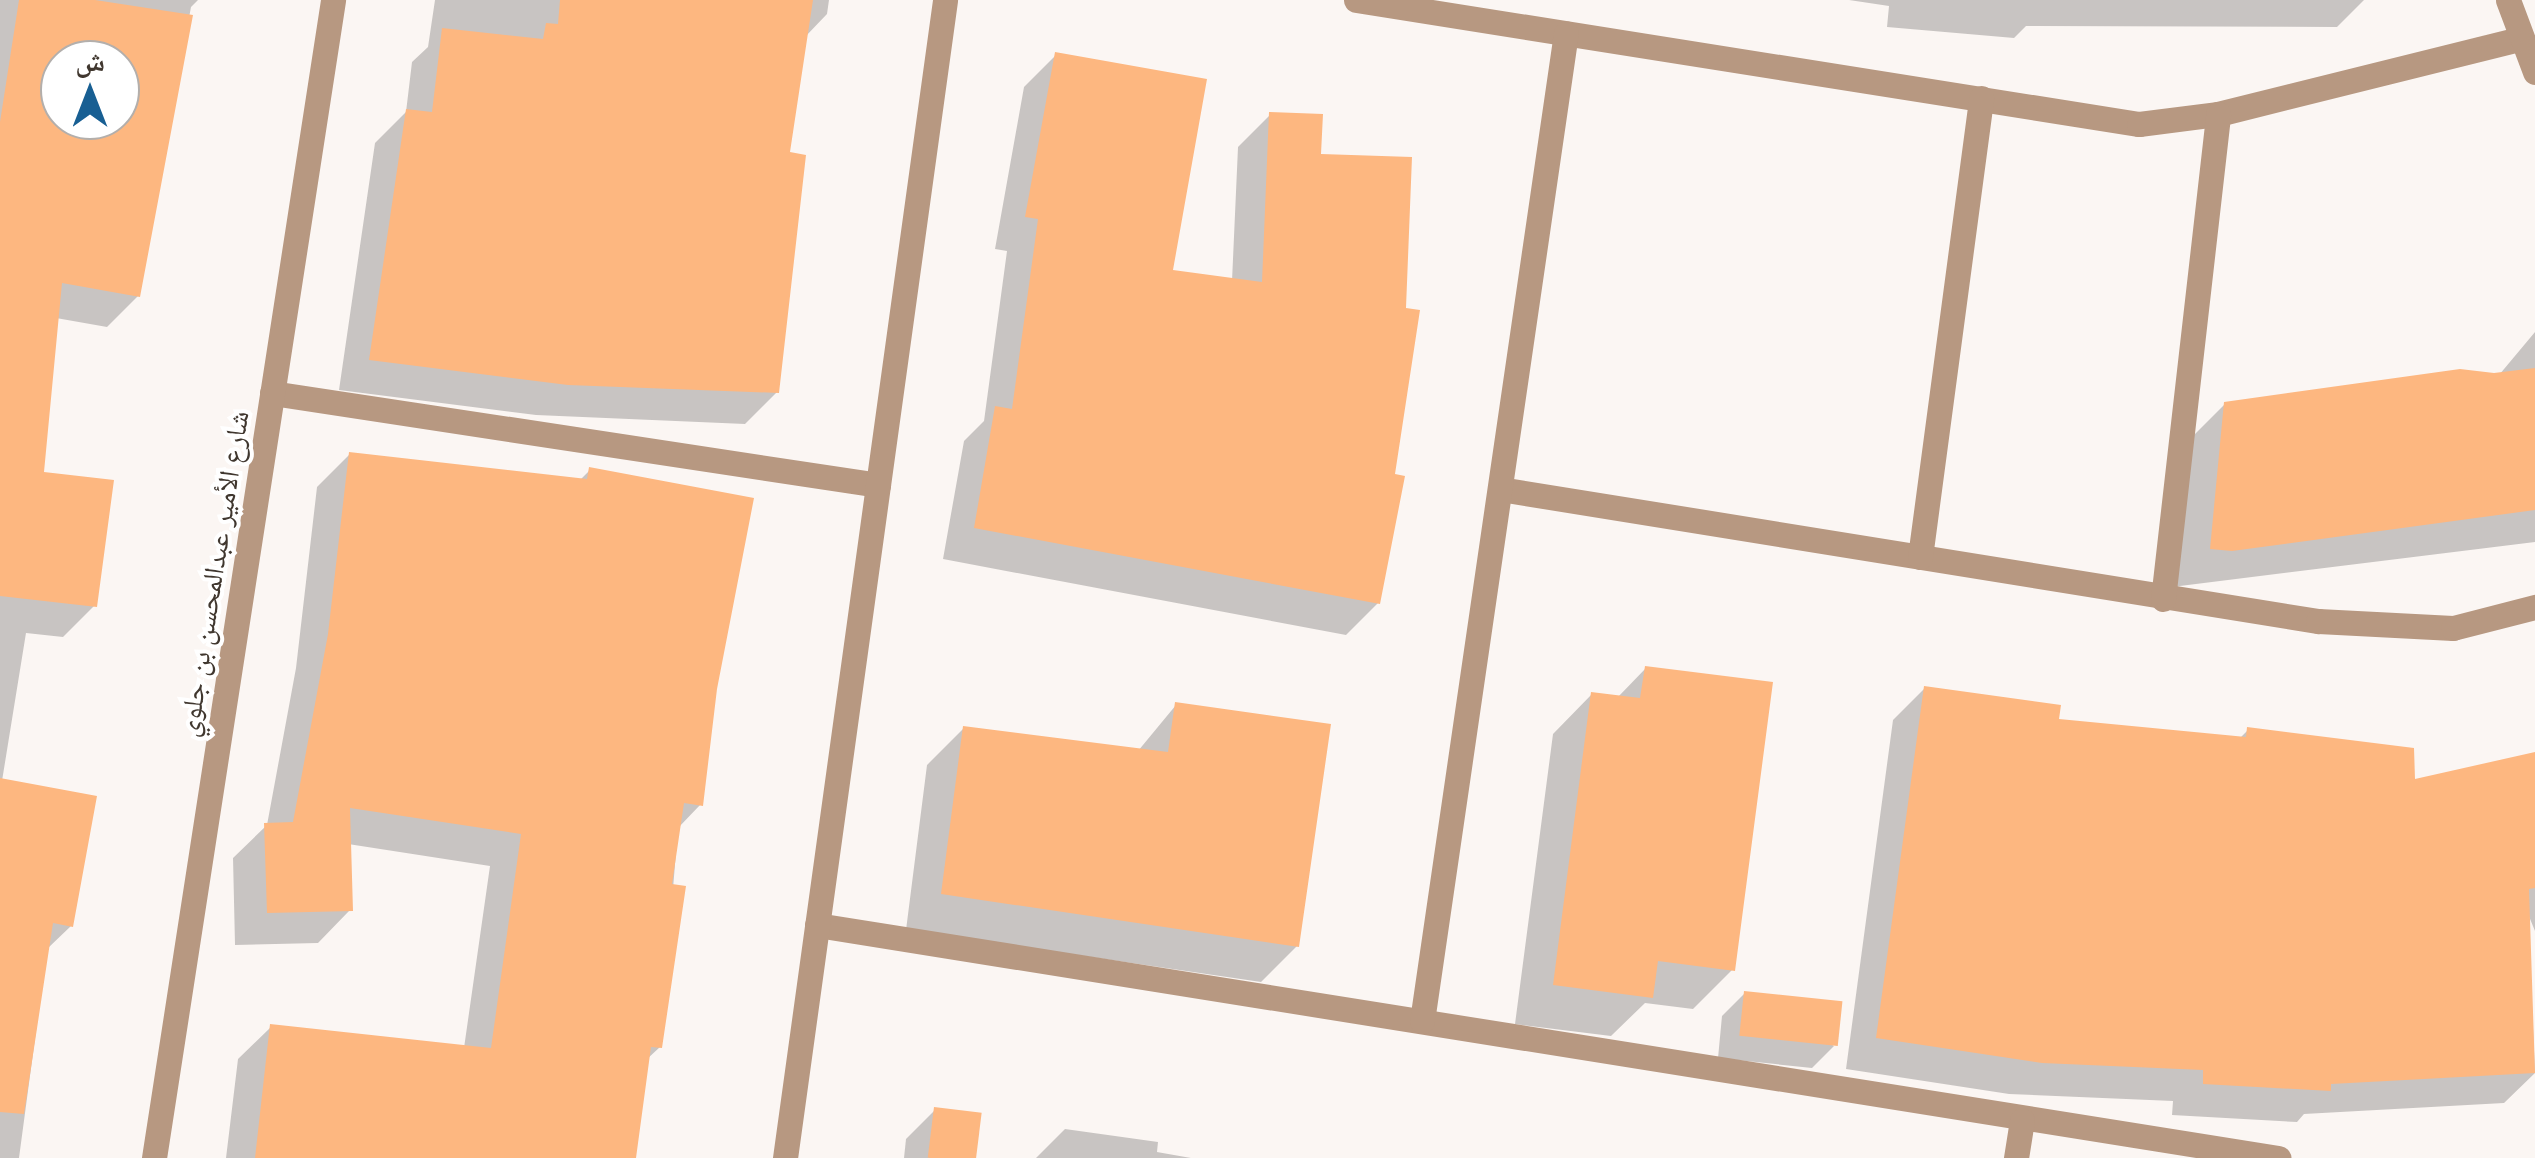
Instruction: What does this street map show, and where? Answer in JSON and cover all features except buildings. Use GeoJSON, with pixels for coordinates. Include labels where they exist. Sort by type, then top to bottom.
{"type":"FeatureCollection","features":[{"type":"Feature","properties":{"kind":"street","name":"شارع الأمير عبدالمحسن بن جلوي"},"geometry":{"type":"LineString","coordinates":[[154,1158],[333,0]]}},
{"type":"Feature","properties":{"kind":"street"},"geometry":{"type":"LineString","coordinates":[[786,1158],[944,0]]}},
{"type":"Feature","properties":{"kind":"street"},"geometry":{"type":"LineString","coordinates":[[1356,0],[2140,124],[2218,114],[2522,38]]}},
{"type":"Feature","properties":{"kind":"street"},"geometry":{"type":"LineString","coordinates":[[2508,0],[2535,72]]}},
{"type":"Feature","properties":{"kind":"street"},"geometry":{"type":"LineString","coordinates":[[1422,1021],[1566,34]]}},
{"type":"Feature","properties":{"kind":"street"},"geometry":{"type":"LineString","coordinates":[[1920,556],[1981,98]]}},
{"type":"Feature","properties":{"kind":"street"},"geometry":{"type":"LineString","coordinates":[[2163,599],[2218,114]]}},
{"type":"Feature","properties":{"kind":"street"},"geometry":{"type":"LineString","coordinates":[[272,392],[878,484]]}},
{"type":"Feature","properties":{"kind":"street"},"geometry":{"type":"LineString","coordinates":[[1500,489],[2318,621],[2452,628],[2535,607]]}},
{"type":"Feature","properties":{"kind":"street"},"geometry":{"type":"LineString","coordinates":[[817,925],[2279,1158]]}},
{"type":"Feature","properties":{"kind":"street"},"geometry":{"type":"LineString","coordinates":[[2016,1158],[2022,1120]]}}]}
